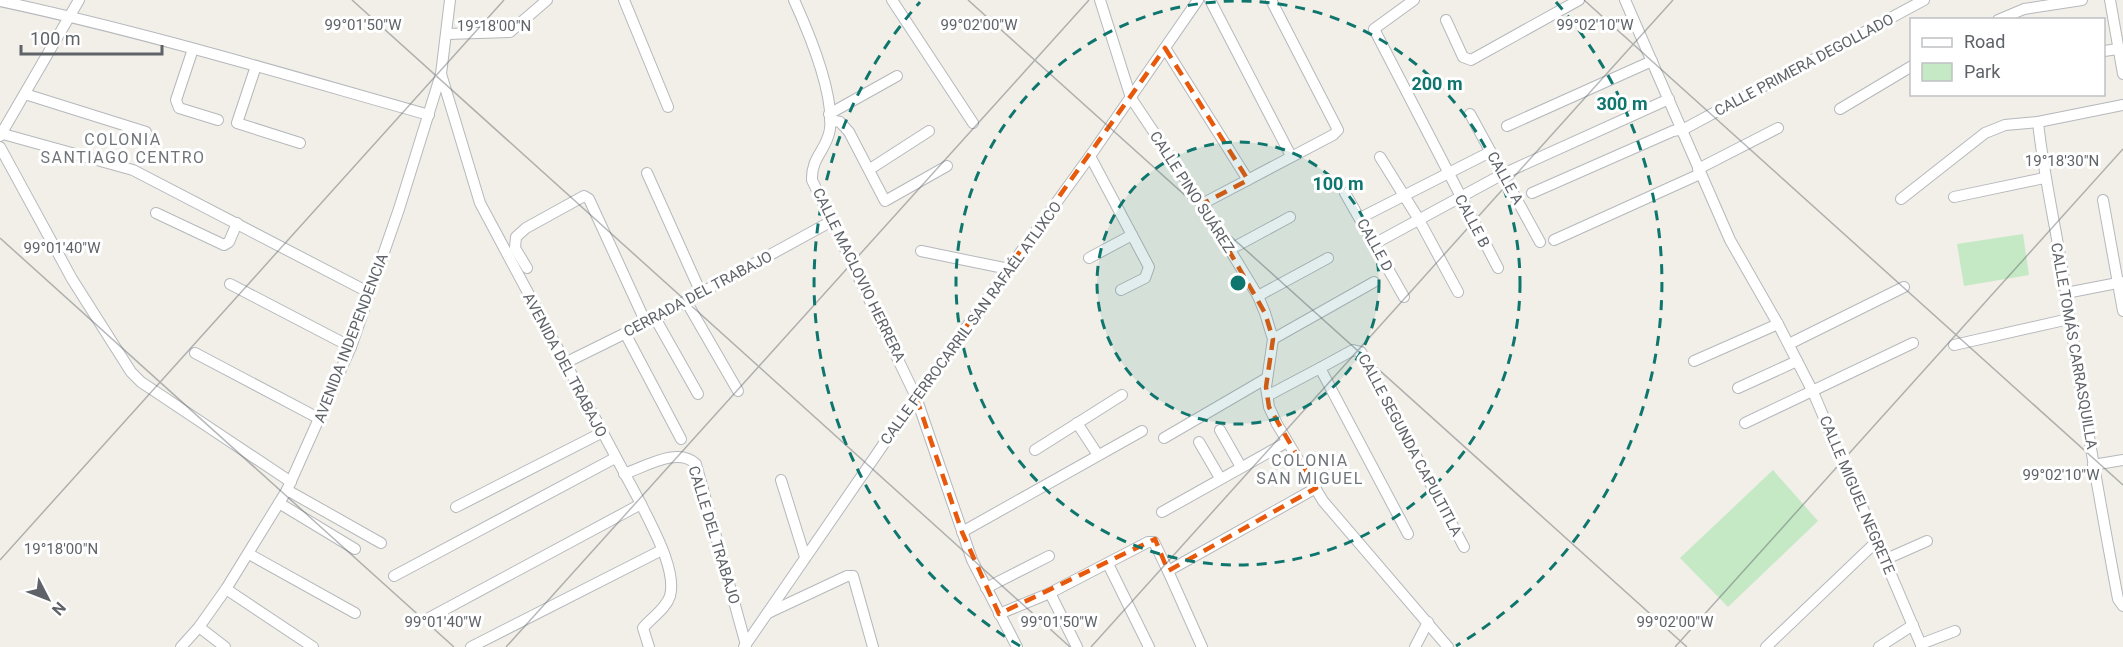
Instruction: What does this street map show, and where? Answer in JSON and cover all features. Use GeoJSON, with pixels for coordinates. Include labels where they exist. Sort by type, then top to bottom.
{"type":"FeatureCollection","features":[{"type":"Feature","properties":{"kind":"street"},"geometry":{"type":"LineString","coordinates":[[79,0],[1,135],[133,170],[370,293]]}},
{"type":"Feature","properties":{"kind":"street","name":"AVENIDA INDEPENDENCIA"},"geometry":{"type":"LineString","coordinates":[[181,647],[199,627],[226,589],[289,486],[351,346],[441,74],[450,0]]}},
{"type":"Feature","properties":{"kind":"street"},"geometry":{"type":"LineString","coordinates":[[447,34],[510,32],[547,0]]}},
{"type":"Feature","properties":{"kind":"street"},"geometry":{"type":"LineString","coordinates":[[624,0],[668,107]]}},
{"type":"Feature","properties":{"kind":"street","name":"CALLE MACLOVIO HERRERA"},"geometry":{"type":"LineString","coordinates":[[794,0],[824,80],[829,117],[826,143],[812,166],[812,180],[830,222],[869,296],[916,397],[962,532],[986,588],[1017,647]]}},
{"type":"Feature","properties":{"kind":"street"},"geometry":{"type":"LineString","coordinates":[[892,0],[973,123]]}},
{"type":"Feature","properties":{"kind":"street","name":"CALLE PINO SUÁREZ"},"geometry":{"type":"LineString","coordinates":[[1100,0],[1131,98],[1202,204],[1258,296],[1272,339],[1267,378],[1269,407],[1287,442],[1323,501],[1448,647]]}},
{"type":"Feature","properties":{"kind":"street","name":"CALLE FERROCARRIL SAN RAFAÉL ATLIXCO"},"geometry":{"type":"LineString","coordinates":[[745,646],[916,397],[1090,156],[1198,0]]}},
{"type":"Feature","properties":{"kind":"street"},"geometry":{"type":"LineString","coordinates":[[1210,0],[1291,156]]}},
{"type":"Feature","properties":{"kind":"street"},"geometry":{"type":"LineString","coordinates":[[1202,204],[1338,130],[1271,0]]}},
{"type":"Feature","properties":{"kind":"street"},"geometry":{"type":"LineString","coordinates":[[1389,0],[1395,12],[1414,0]]}},
{"type":"Feature","properties":{"kind":"street"},"geometry":{"type":"LineString","coordinates":[[1446,20],[1463,57],[1471,60],[1579,0]]}},
{"type":"Feature","properties":{"kind":"street","name":"CALLE MIGUEL NEGRETE"},"geometry":{"type":"LineString","coordinates":[[1625,0],[1684,129],[1699,172],[1730,240],[1789,344],[1813,392],[1922,646]]}},
{"type":"Feature","properties":{"kind":"street","name":"CALLE PRIMERA DEGOLLADO"},"geometry":{"type":"LineString","coordinates":[[1532,193],[1635,147],[1684,129],[1924,0]]}},
{"type":"Feature","properties":{"kind":"street"},"geometry":{"type":"LineString","coordinates":[[2003,18],[2024,9],[2082,0]]}},
{"type":"Feature","properties":{"kind":"street"},"geometry":{"type":"LineString","coordinates":[[2110,0],[2123,74]]}},
{"type":"Feature","properties":{"kind":"street"},"geometry":{"type":"LineString","coordinates":[[0,1],[71,16],[429,115]]}},
{"type":"Feature","properties":{"kind":"street","name":"CALLE B"},"geometry":{"type":"LineString","coordinates":[[1395,12],[1374,29],[1447,174],[1498,268]]}},
{"type":"Feature","properties":{"kind":"street"},"geometry":{"type":"LineString","coordinates":[[1165,48],[1248,180]]}},
{"type":"Feature","properties":{"kind":"street"},"geometry":{"type":"LineString","coordinates":[[194,49],[176,100],[178,108],[218,120]]}},
{"type":"Feature","properties":{"kind":"street"},"geometry":{"type":"LineString","coordinates":[[2105,51],[2118,49]]}},
{"type":"Feature","properties":{"kind":"street"},"geometry":{"type":"LineString","coordinates":[[1508,126],[1652,61]]}},
{"type":"Feature","properties":{"kind":"street"},"geometry":{"type":"LineString","coordinates":[[256,66],[237,123],[300,142]]}},
{"type":"Feature","properties":{"kind":"street"},"geometry":{"type":"LineString","coordinates":[[1840,109],[1910,67]]}},
{"type":"Feature","properties":{"kind":"street","name":"AVENIDA DEL TRABAJO"},"geometry":{"type":"LineString","coordinates":[[441,74],[480,203],[641,504],[662,550],[671,581],[670,597],[643,628],[649,647]]}},
{"type":"Feature","properties":{"kind":"street"},"geometry":{"type":"LineString","coordinates":[[829,117],[897,76]]}},
{"type":"Feature","properties":{"kind":"street"},"geometry":{"type":"LineString","coordinates":[[25,94],[146,132]]}},
{"type":"Feature","properties":{"kind":"street"},"geometry":{"type":"LineString","coordinates":[[1374,244],[1418,218],[1503,174],[1669,99]]}},
{"type":"Feature","properties":{"kind":"street"},"geometry":{"type":"LineString","coordinates":[[1901,199],[1977,137],[2005,125],[2038,122],[2123,105]]}},
{"type":"Feature","properties":{"kind":"street","name":"CALLE A"},"geometry":{"type":"LineString","coordinates":[[1470,114],[1540,242]]}},
{"type":"Feature","properties":{"kind":"street"},"geometry":{"type":"LineString","coordinates":[[829,117],[840,122],[849,132],[885,201],[947,166]]}},
{"type":"Feature","properties":{"kind":"street","name":"CALLE TOMÁS CARRASQUILLA"},"geometry":{"type":"LineString","coordinates":[[2038,122],[2044,178],[2066,293],[2068,319],[2093,465],[2118,599],[2122,606]]}},
{"type":"Feature","properties":{"kind":"street"},"geometry":{"type":"LineString","coordinates":[[1554,240],[1699,172],[1778,128]]}},
{"type":"Feature","properties":{"kind":"street"},"geometry":{"type":"LineString","coordinates":[[870,169],[929,131]]}},
{"type":"Feature","properties":{"kind":"street"},"geometry":{"type":"LineString","coordinates":[[0,147],[72,279],[131,372],[141,382],[289,486],[381,543]]}},
{"type":"Feature","properties":{"kind":"street"},"geometry":{"type":"LineString","coordinates":[[1360,219],[1490,152]]}},
{"type":"Feature","properties":{"kind":"street"},"geometry":{"type":"LineString","coordinates":[[1090,156],[1149,267],[1145,278],[1121,290]]}},
{"type":"Feature","properties":{"kind":"street"},"geometry":{"type":"LineString","coordinates":[[1380,158],[1418,218],[1458,292]]}},
{"type":"Feature","properties":{"kind":"street"},"geometry":{"type":"LineString","coordinates":[[647,173],[701,293]]}},
{"type":"Feature","properties":{"kind":"street"},"geometry":{"type":"LineString","coordinates":[[1954,197],[2044,178]]}},
{"type":"Feature","properties":{"kind":"street","name":"CALLE D"},"geometry":{"type":"LineString","coordinates":[[1345,193],[1404,297]]}},
{"type":"Feature","properties":{"kind":"street"},"geometry":{"type":"LineString","coordinates":[[526,268],[515,248],[516,237],[526,228],[584,196],[589,198],[650,321],[698,394]]}},
{"type":"Feature","properties":{"kind":"street"},"geometry":{"type":"LineString","coordinates":[[2103,200],[2121,283],[2123,311]]}},
{"type":"Feature","properties":{"kind":"street"},"geometry":{"type":"LineString","coordinates":[[156,213],[224,245],[229,242],[237,224]]}},
{"type":"Feature","properties":{"kind":"street"},"geometry":{"type":"LineString","coordinates":[[1229,250],[1290,217]]}},
{"type":"Feature","properties":{"kind":"street","name":"CERRADA DEL TRABAJO"},"geometry":{"type":"LineString","coordinates":[[565,363],[650,321],[830,222]]}},
{"type":"Feature","properties":{"kind":"street"},"geometry":{"type":"LineString","coordinates":[[1089,258],[1132,235]]}},
{"type":"Feature","properties":{"kind":"street"},"geometry":{"type":"LineString","coordinates":[[921,251],[1009,269]]}},
{"type":"Feature","properties":{"kind":"street"},"geometry":{"type":"LineString","coordinates":[[1258,296],[1328,258]]}},
{"type":"Feature","properties":{"kind":"street"},"geometry":{"type":"LineString","coordinates":[[1272,339],[1374,282]]}},
{"type":"Feature","properties":{"kind":"street"},"geometry":{"type":"LineString","coordinates":[[2066,293],[2121,283]]}},
{"type":"Feature","properties":{"kind":"street"},"geometry":{"type":"LineString","coordinates":[[230,284],[351,346]]}},
{"type":"Feature","properties":{"kind":"street"},"geometry":{"type":"LineString","coordinates":[[1789,344],[1904,286]]}},
{"type":"Feature","properties":{"kind":"street"},"geometry":{"type":"LineString","coordinates":[[686,300],[738,391]]}},
{"type":"Feature","properties":{"kind":"street"},"geometry":{"type":"LineString","coordinates":[[1954,345],[2068,319]]}},
{"type":"Feature","properties":{"kind":"street"},"geometry":{"type":"LineString","coordinates":[[1694,361],[1778,324]]}},
{"type":"Feature","properties":{"kind":"street"},"geometry":{"type":"LineString","coordinates":[[625,333],[681,439]]}},
{"type":"Feature","properties":{"kind":"street"},"geometry":{"type":"LineString","coordinates":[[1745,423],[1913,343]]}},
{"type":"Feature","properties":{"kind":"street","name":"CALLE SEGUNDA CAPULTITLA"},"geometry":{"type":"LineString","coordinates":[[1269,395],[1353,350],[1361,352],[1464,547]]}},
{"type":"Feature","properties":{"kind":"street"},"geometry":{"type":"LineString","coordinates":[[195,353],[320,419]]}},
{"type":"Feature","properties":{"kind":"street"},"geometry":{"type":"LineString","coordinates":[[1738,388],[1797,361]]}},
{"type":"Feature","properties":{"kind":"street"},"geometry":{"type":"LineString","coordinates":[[1320,368],[1408,534]]}},
{"type":"Feature","properties":{"kind":"street"},"geometry":{"type":"LineString","coordinates":[[1164,438],[1267,378]]}},
{"type":"Feature","properties":{"kind":"street"},"geometry":{"type":"LineString","coordinates":[[1035,450],[1122,395]]}},
{"type":"Feature","properties":{"kind":"street"},"geometry":{"type":"LineString","coordinates":[[1077,423],[1098,455]]}},
{"type":"Feature","properties":{"kind":"street"},"geometry":{"type":"LineString","coordinates":[[1220,430],[1241,467]]}},
{"type":"Feature","properties":{"kind":"street"},"geometry":{"type":"LineString","coordinates":[[962,532],[1142,432]]}},
{"type":"Feature","properties":{"kind":"street"},"geometry":{"type":"LineString","coordinates":[[456,507],[601,433]]}},
{"type":"Feature","properties":{"kind":"street"},"geometry":{"type":"LineString","coordinates":[[1199,442],[1220,478]]}},
{"type":"Feature","properties":{"kind":"street"},"geometry":{"type":"LineString","coordinates":[[1162,512],[1287,442]]}},
{"type":"Feature","properties":{"kind":"street","name":"CALLE DEL TRABAJO"},"geometry":{"type":"LineString","coordinates":[[624,474],[678,455],[690,458],[696,464],[745,646]]}},
{"type":"Feature","properties":{"kind":"street"},"geometry":{"type":"LineString","coordinates":[[394,576],[615,458]]}},
{"type":"Feature","properties":{"kind":"street"},"geometry":{"type":"LineString","coordinates":[[2093,465],[2123,460]]}},
{"type":"Feature","properties":{"kind":"street"},"geometry":{"type":"LineString","coordinates":[[781,480],[805,557]]}},
{"type":"Feature","properties":{"kind":"street"},"geometry":{"type":"LineString","coordinates":[[1168,571],[1316,488]]}},
{"type":"Feature","properties":{"kind":"street"},"geometry":{"type":"LineString","coordinates":[[279,503],[355,549]]}},
{"type":"Feature","properties":{"kind":"street"},"geometry":{"type":"LineString","coordinates":[[429,618],[641,504]]}},
{"type":"Feature","properties":{"kind":"street"},"geometry":{"type":"LineString","coordinates":[[999,614],[1108,564],[1148,542],[1154,542],[1202,647]]}},
{"type":"Feature","properties":{"kind":"street"},"geometry":{"type":"LineString","coordinates":[[1766,647],[1876,542]]}},
{"type":"Feature","properties":{"kind":"street"},"geometry":{"type":"LineString","coordinates":[[1884,560],[1927,542]]}},
{"type":"Feature","properties":{"kind":"street"},"geometry":{"type":"LineString","coordinates":[[471,647],[662,550]]}},
{"type":"Feature","properties":{"kind":"street"},"geometry":{"type":"LineString","coordinates":[[249,554],[355,613]]}},
{"type":"Feature","properties":{"kind":"street"},"geometry":{"type":"LineString","coordinates":[[986,588],[1049,555]]}},
{"type":"Feature","properties":{"kind":"street"},"geometry":{"type":"LineString","coordinates":[[1108,564],[1149,647]]}},
{"type":"Feature","properties":{"kind":"street"},"geometry":{"type":"LineString","coordinates":[[768,613],[847,576],[853,576],[873,647]]}},
{"type":"Feature","properties":{"kind":"street"},"geometry":{"type":"LineString","coordinates":[[226,589],[313,647]]}},
{"type":"Feature","properties":{"kind":"street"},"geometry":{"type":"LineString","coordinates":[[1050,592],[1077,647]]}},
{"type":"Feature","properties":{"kind":"street"},"geometry":{"type":"LineString","coordinates":[[1415,647],[1428,622]]}},
{"type":"Feature","properties":{"kind":"street"},"geometry":{"type":"LineString","coordinates":[[1879,647],[1912,625]]}},
{"type":"Feature","properties":{"kind":"street"},"geometry":{"type":"LineString","coordinates":[[199,627],[225,647]]}},
{"type":"Feature","properties":{"kind":"street"},"geometry":{"type":"LineString","coordinates":[[1922,646],[1955,631]]}},
{"type":"Feature","properties":{"kind":"highlighted area"},"geometry":{"type":"Polygon","coordinates":[[[1165,48],[1248,180],[1202,204],[1265,313],[1273,339],[1266,387],[1269,407],[1316,488],[1168,571],[1155,539],[999,614],[962,532],[916,397],[1165,48]]]}},
{"type":"Feature","properties":{"kind":"green space"},"geometry":{"type":"Polygon","coordinates":[[[2023,234],[2029,275],[1964,286],[1957,244],[2023,234]]]}},
{"type":"Feature","properties":{"kind":"green space"},"geometry":{"type":"Polygon","coordinates":[[[1773,470],[1818,521],[1728,607],[1680,558],[1773,470]]]}},
{"type":"Feature","properties":{"kind":"district","name":"COLONIA SANTIAGO CENTRO"},"geometry":{"type":"Point","coordinates":[123,148]}},
{"type":"Feature","properties":{"kind":"district","name":"COLONIA SAN MIGUEL"},"geometry":{"type":"Point","coordinates":[1310,469]}}]}
